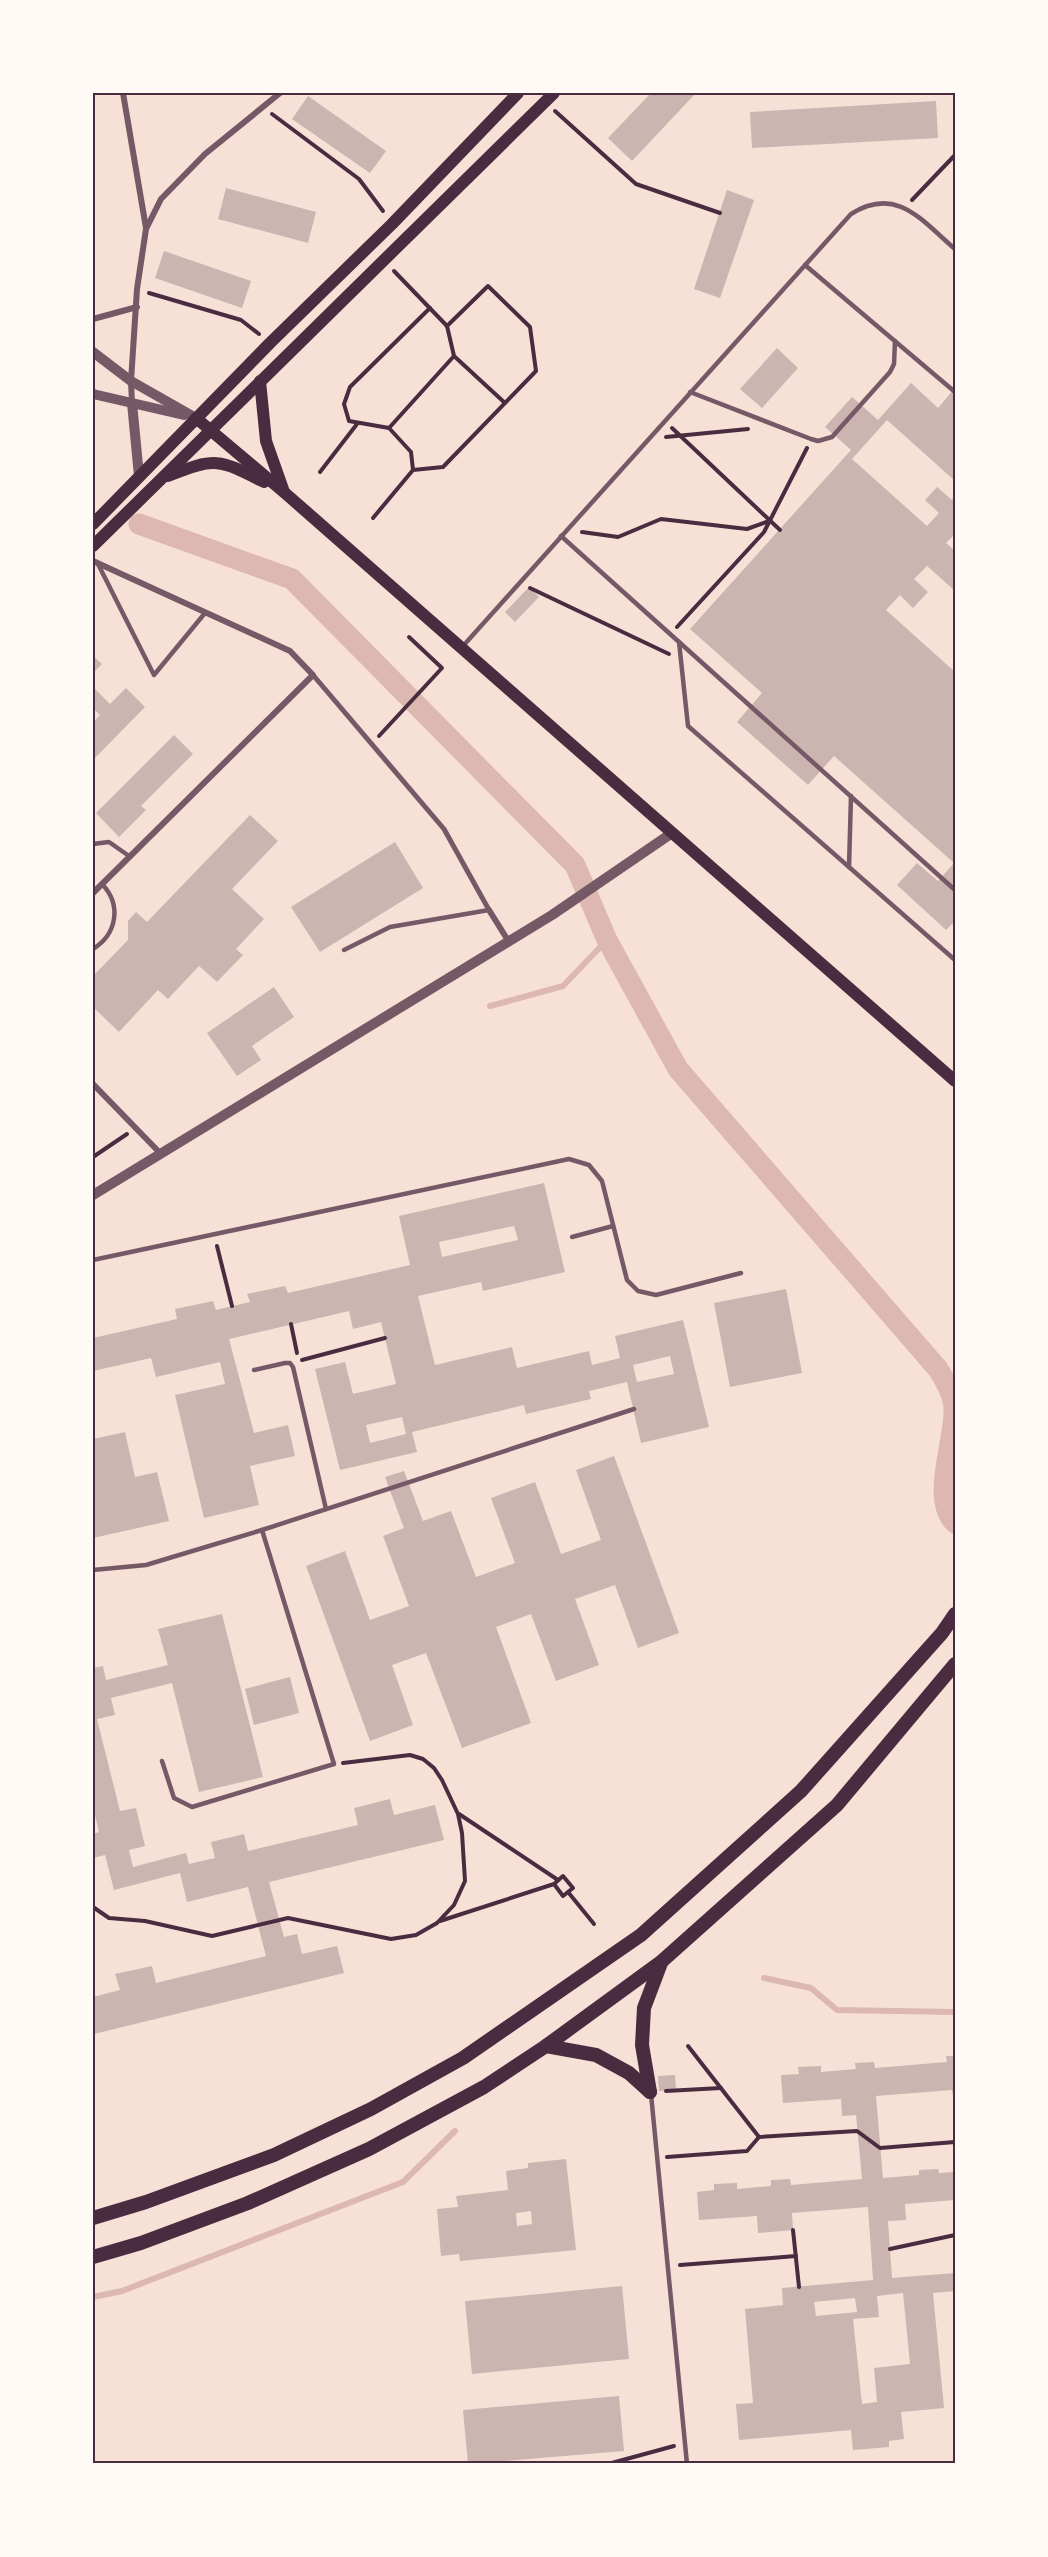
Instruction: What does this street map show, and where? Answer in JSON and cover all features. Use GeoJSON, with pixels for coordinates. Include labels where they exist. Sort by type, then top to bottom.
{"type":"FeatureCollection","features":[{"type":"Feature","properties":{"kind":"highway"},"geometry":{"type":"LineString","coordinates":[[93,2218],[146,2202],[274,2155],[371,2109],[463,2058],[641,1935],[801,1791],[942,1633],[955,1614]]}},
{"type":"Feature","properties":{"kind":"highway"},"geometry":{"type":"LineString","coordinates":[[93,2257],[141,2243],[248,2203],[369,2149],[484,2087],[546,2046],[661,1962],[837,1805],[955,1664]]}},
{"type":"Feature","properties":{"kind":"highway"},"geometry":{"type":"LineString","coordinates":[[650,2092],[642,2045],[644,2008],[661,1962]]}},
{"type":"Feature","properties":{"kind":"highway"},"geometry":{"type":"LineString","coordinates":[[546,2046],[596,2055],[629,2073],[650,2092]]}},
{"type":"Feature","properties":{"kind":"main road"},"geometry":{"type":"LineString","coordinates":[[93,524],[270,343],[392,224],[518,93]]}},
{"type":"Feature","properties":{"kind":"main road"},"geometry":{"type":"LineString","coordinates":[[96,544],[550,98]]}},
{"type":"Feature","properties":{"kind":"main road"},"geometry":{"type":"LineString","coordinates":[[260,381],[266,441],[285,493]]}},
{"type":"Feature","properties":{"kind":"main road"},"geometry":{"type":"LineString","coordinates":[[196,418],[285,493],[955,1081]]}},
{"type":"Feature","properties":{"kind":"main road"},"geometry":{"type":"LineString","coordinates":[[162,478],[199,464],[227,463],[285,493]]}},
{"type":"Feature","properties":{"kind":"street"},"geometry":{"type":"LineString","coordinates":[[123,93],[146,229]]}},
{"type":"Feature","properties":{"kind":"street"},"geometry":{"type":"LineString","coordinates":[[139,476],[131,381],[137,289],[146,229],[161,199],[190,169],[280,93]]}},
{"type":"Feature","properties":{"kind":"street"},"geometry":{"type":"LineString","coordinates":[[93,319],[137,307]]}},
{"type":"Feature","properties":{"kind":"street"},"geometry":{"type":"LineString","coordinates":[[93,352],[131,381],[196,418]]}},
{"type":"Feature","properties":{"kind":"street"},"geometry":{"type":"LineString","coordinates":[[93,394],[196,418]]}},
{"type":"Feature","properties":{"kind":"street"},"geometry":{"type":"LineString","coordinates":[[95,562],[290,651],[373,743],[444,829],[509,942]]}},
{"type":"Feature","properties":{"kind":"street"},"geometry":{"type":"LineString","coordinates":[[93,893],[313,675]]}},
{"type":"Feature","properties":{"kind":"street"},"geometry":{"type":"LineString","coordinates":[[93,1195],[509,942],[672,833]]}},
{"type":"Feature","properties":{"kind":"street"},"geometry":{"type":"LineString","coordinates":[[93,1084],[160,1153]]}},
{"type":"Feature","properties":{"kind":"lane"},"geometry":{"type":"LineString","coordinates":[[461,648],[851,213],[863,206],[878,202],[906,207],[955,249]]}},
{"type":"Feature","properties":{"kind":"lane"},"geometry":{"type":"LineString","coordinates":[[805,265],[955,392]]}},
{"type":"Feature","properties":{"kind":"lane"},"geometry":{"type":"LineString","coordinates":[[690,392],[818,441],[832,437],[890,372],[894,364],[895,341]]}},
{"type":"Feature","properties":{"kind":"lane"},"geometry":{"type":"LineString","coordinates":[[561,536],[955,890]]}},
{"type":"Feature","properties":{"kind":"lane"},"geometry":{"type":"LineString","coordinates":[[95,562],[154,675],[206,613]]}},
{"type":"Feature","properties":{"kind":"lane"},"geometry":{"type":"LineString","coordinates":[[679,642],[688,726],[955,960]]}},
{"type":"Feature","properties":{"kind":"lane"},"geometry":{"type":"LineString","coordinates":[[849,867],[851,796]]}},
{"type":"Feature","properties":{"kind":"lane"},"geometry":{"type":"LineString","coordinates":[[93,844],[109,842],[129,856]]}},
{"type":"Feature","properties":{"kind":"lane"},"geometry":{"type":"LineString","coordinates":[[93,949],[105,940],[112,928],[115,915],[113,902],[102,885]]}},
{"type":"Feature","properties":{"kind":"lane"},"geometry":{"type":"LineString","coordinates":[[344,950],[390,927],[489,910]]}},
{"type":"Feature","properties":{"kind":"lane"},"geometry":{"type":"LineString","coordinates":[[93,1260],[569,1159],[589,1165],[602,1181],[627,1280],[638,1291],[656,1294],[741,1273]]}},
{"type":"Feature","properties":{"kind":"lane"},"geometry":{"type":"LineString","coordinates":[[572,1237],[613,1226]]}},
{"type":"Feature","properties":{"kind":"lane"},"geometry":{"type":"LineString","coordinates":[[254,1370],[285,1362],[290,1363],[293,1367],[326,1509]]}},
{"type":"Feature","properties":{"kind":"lane"},"geometry":{"type":"LineString","coordinates":[[93,1570],[146,1565],[262,1530],[634,1409]]}},
{"type":"Feature","properties":{"kind":"lane"},"geometry":{"type":"LineString","coordinates":[[162,1761],[174,1798],[192,1807],[334,1764],[262,1530]]}},
{"type":"Feature","properties":{"kind":"lane"},"geometry":{"type":"LineString","coordinates":[[650,2092],[687,2464]]}},
{"type":"Feature","properties":{"kind":"path"},"geometry":{"type":"LineString","coordinates":[[550,98],[636,184],[720,213]]}},
{"type":"Feature","properties":{"kind":"path"},"geometry":{"type":"LineString","coordinates":[[264,108],[359,178],[392,224]]}},
{"type":"Feature","properties":{"kind":"path"},"geometry":{"type":"LineString","coordinates":[[906,207],[955,155]]}},
{"type":"Feature","properties":{"kind":"path"},"geometry":{"type":"LineString","coordinates":[[383,260],[447,326],[454,356],[505,403]]}},
{"type":"Feature","properties":{"kind":"path"},"geometry":{"type":"LineString","coordinates":[[373,518],[413,470],[443,467],[536,371],[530,327],[488,286],[447,326]]}},
{"type":"Feature","properties":{"kind":"path"},"geometry":{"type":"LineString","coordinates":[[137,289],[241,320],[270,343]]}},
{"type":"Feature","properties":{"kind":"path"},"geometry":{"type":"LineString","coordinates":[[413,470],[411,452],[389,428],[349,422],[344,404],[351,387],[430,308]]}},
{"type":"Feature","properties":{"kind":"path"},"geometry":{"type":"LineString","coordinates":[[389,428],[454,356]]}},
{"type":"Feature","properties":{"kind":"path"},"geometry":{"type":"LineString","coordinates":[[664,421],[780,530]]}},
{"type":"Feature","properties":{"kind":"path"},"geometry":{"type":"LineString","coordinates":[[648,440],[750,429],[765,421]]}},
{"type":"Feature","properties":{"kind":"path"},"geometry":{"type":"LineString","coordinates":[[320,472],[357,424]]}},
{"type":"Feature","properties":{"kind":"path"},"geometry":{"type":"LineString","coordinates":[[670,634],[764,531],[811,439]]}},
{"type":"Feature","properties":{"kind":"path"},"geometry":{"type":"LineString","coordinates":[[561,536],[578,532],[618,537],[661,519],[747,530],[770,521]]}},
{"type":"Feature","properties":{"kind":"path"},"geometry":{"type":"LineString","coordinates":[[529,587],[681,660]]}},
{"type":"Feature","properties":{"kind":"path"},"geometry":{"type":"LineString","coordinates":[[373,743],[442,668],[409,637]]}},
{"type":"Feature","properties":{"kind":"path"},"geometry":{"type":"LineString","coordinates":[[93,1157],[135,1129]]}},
{"type":"Feature","properties":{"kind":"path"},"geometry":{"type":"LineString","coordinates":[[215,1234],[232,1306]]}},
{"type":"Feature","properties":{"kind":"path"},"geometry":{"type":"LineString","coordinates":[[291,1324],[299,1361],[385,1338]]}},
{"type":"Feature","properties":{"kind":"path"},"geometry":{"type":"LineString","coordinates":[[334,1764],[410,1755],[423,1759],[434,1768],[458,1814],[462,1833],[465,1881],[454,1905],[439,1921]]}},
{"type":"Feature","properties":{"kind":"path"},"geometry":{"type":"LineString","coordinates":[[93,1907],[110,1918],[145,1921],[212,1936],[288,1918],[391,1939],[416,1935],[439,1921],[556,1882],[563,1876],[573,1888],[563,1896],[556,1882],[458,1814]]}},
{"type":"Feature","properties":{"kind":"path"},"geometry":{"type":"LineString","coordinates":[[568,1892],[594,1924]]}},
{"type":"Feature","properties":{"kind":"path"},"geometry":{"type":"LineString","coordinates":[[688,2046],[759,2137]]}},
{"type":"Feature","properties":{"kind":"path"},"geometry":{"type":"LineString","coordinates":[[650,2092],[721,2088]]}},
{"type":"Feature","properties":{"kind":"path"},"geometry":{"type":"LineString","coordinates":[[657,2158],[747,2151],[759,2137],[857,2131],[880,2148],[955,2142]]}},
{"type":"Feature","properties":{"kind":"path"},"geometry":{"type":"LineString","coordinates":[[793,2230],[799,2287]]}},
{"type":"Feature","properties":{"kind":"path"},"geometry":{"type":"LineString","coordinates":[[890,2248],[955,2235]]}},
{"type":"Feature","properties":{"kind":"path"},"geometry":{"type":"LineString","coordinates":[[668,2266],[796,2256]]}},
{"type":"Feature","properties":{"kind":"path"},"geometry":{"type":"LineString","coordinates":[[608,2464],[685,2444]]}},
{"type":"Feature","properties":{"kind":"building"},"geometry":{"type":"Polygon","coordinates":[[[651,93],[696,93],[632,161],[608,138],[651,93]]]}},
{"type":"Feature","properties":{"kind":"building"},"geometry":{"type":"Polygon","coordinates":[[[308,96],[386,151],[370,173],[292,119],[308,96]]]}},
{"type":"Feature","properties":{"kind":"building"},"geometry":{"type":"Polygon","coordinates":[[[936,101],[938,138],[752,148],[750,112],[936,101]]]}},
{"type":"Feature","properties":{"kind":"building"},"geometry":{"type":"Polygon","coordinates":[[[226,188],[316,212],[308,243],[218,219],[226,188]]]}},
{"type":"Feature","properties":{"kind":"building"},"geometry":{"type":"Polygon","coordinates":[[[727,190],[754,200],[720,298],[694,289],[727,190]]]}},
{"type":"Feature","properties":{"kind":"building"},"geometry":{"type":"Polygon","coordinates":[[[164,251],[251,281],[242,308],[155,278],[164,251]]]}},
{"type":"Feature","properties":{"kind":"building"},"geometry":{"type":"Polygon","coordinates":[[[777,348],[798,368],[762,408],[740,389],[777,348]]]}},
{"type":"Feature","properties":{"kind":"building"},"geometry":{"type":"Polygon","coordinates":[[[911,383],[938,408],[955,388],[955,481],[887,420],[852,459],[927,526],[939,513],[925,500],[937,487],[952,500],[955,496],[955,534],[946,543],[955,551],[955,591],[927,566],[914,579],[928,592],[913,608],[900,595],[886,610],[955,672],[955,921],[946,930],[897,885],[917,863],[938,881],[954,863],[834,756],[808,785],[737,722],[762,693],[690,629],[851,450],[825,427],[852,397],[878,420],[911,383]]]}},
{"type":"Feature","properties":{"kind":"building"},"geometry":{"type":"Polygon","coordinates":[[[529,587],[539,597],[515,622],[505,612],[529,587]]]}},
{"type":"Feature","properties":{"kind":"building"},"geometry":{"type":"Polygon","coordinates":[[[93,656],[102,664],[93,673],[93,656]]]}},
{"type":"Feature","properties":{"kind":"building"},"geometry":{"type":"Polygon","coordinates":[[[93,687],[110,704],[126,688],[145,707],[93,760],[93,722],[100,715],[93,708],[93,687]]]}},
{"type":"Feature","properties":{"kind":"building"},"geometry":{"type":"Polygon","coordinates":[[[174,735],[193,754],[141,806],[146,810],[119,837],[96,813],[174,735]]]}},
{"type":"Feature","properties":{"kind":"building"},"geometry":{"type":"Polygon","coordinates":[[[250,815],[278,841],[232,889],[264,919],[236,949],[243,955],[217,982],[199,966],[168,999],[158,990],[119,1032],[93,1007],[93,976],[128,940],[128,921],[136,912],[147,922],[250,815]]]}},
{"type":"Feature","properties":{"kind":"building"},"geometry":{"type":"Polygon","coordinates":[[[395,842],[423,888],[320,952],[291,907],[395,842]]]}},
{"type":"Feature","properties":{"kind":"building"},"geometry":{"type":"Polygon","coordinates":[[[274,987],[294,1017],[252,1046],[261,1060],[237,1076],[207,1033],[274,987]]]}},
{"type":"Feature","properties":{"kind":"building"},"geometry":{"type":"Polygon","coordinates":[[[544,1183],[565,1272],[483,1291],[481,1282],[418,1296],[435,1365],[512,1347],[517,1368],[589,1351],[592,1365],[620,1358],[615,1336],[683,1320],[709,1427],[641,1443],[627,1382],[589,1391],[591,1399],[526,1414],[524,1405],[412,1432],[417,1452],[340,1470],[315,1369],[345,1362],[353,1394],[396,1384],[381,1322],[353,1329],[349,1311],[229,1339],[254,1433],[288,1425],[295,1456],[250,1466],[259,1505],[204,1518],[175,1395],[225,1384],[220,1362],[156,1377],[151,1358],[93,1371],[93,1338],[177,1319],[175,1309],[213,1301],[216,1310],[250,1302],[247,1294],[285,1286],[288,1293],[410,1265],[399,1216],[544,1183]],[[514,1226],[439,1242],[442,1257],[518,1240],[514,1226]],[[670,1356],[633,1365],[637,1382],[674,1374],[670,1356]],[[402,1417],[366,1425],[370,1443],[406,1434],[402,1417]]]}},
{"type":"Feature","properties":{"kind":"building"},"geometry":{"type":"Polygon","coordinates":[[[786,1289],[802,1373],[730,1387],[714,1303],[786,1289]]]}},
{"type":"Feature","properties":{"kind":"building"},"geometry":{"type":"Polygon","coordinates":[[[125,1432],[135,1477],[157,1472],[169,1521],[93,1538],[93,1439],[125,1432]]]}},
{"type":"Feature","properties":{"kind":"building"},"geometry":{"type":"Polygon","coordinates":[[[614,1456],[679,1633],[638,1648],[615,1585],[575,1599],[599,1665],[556,1681],[531,1614],[496,1627],[531,1723],[462,1748],[426,1653],[392,1665],[413,1725],[370,1741],[306,1566],[345,1551],[370,1620],[409,1606],[383,1536],[404,1528],[385,1477],[404,1471],[423,1521],[451,1511],[476,1577],[515,1563],[491,1498],[535,1482],[561,1554],[601,1540],[576,1470],[614,1456]]]}},
{"type":"Feature","properties":{"kind":"building"},"geometry":{"type":"Polygon","coordinates":[[[222,1614],[263,1777],[199,1792],[172,1683],[111,1698],[115,1715],[97,1719],[120,1811],[136,1808],[145,1846],[129,1850],[133,1867],[186,1853],[189,1864],[215,1858],[211,1842],[244,1834],[248,1851],[358,1825],[354,1808],[390,1799],[394,1815],[435,1805],[444,1840],[269,1882],[284,1937],[297,1934],[302,1954],[337,1946],[344,1973],[94,2034],[93,1997],[120,1990],[115,1974],[152,1966],[156,1983],[266,1956],[248,1887],[187,1902],[180,1873],[114,1890],[105,1855],[93,1858],[93,1834],[99,1832],[93,1806],[93,1668],[103,1666],[106,1680],[168,1665],[158,1629],[222,1614]]]}},
{"type":"Feature","properties":{"kind":"building"},"geometry":{"type":"Polygon","coordinates":[[[290,1677],[299,1713],[254,1725],[245,1689],[290,1677]]]}},
{"type":"Feature","properties":{"kind":"building"},"geometry":{"type":"Polygon","coordinates":[[[946,2056],[955,2056],[955,2106],[952,2090],[876,2096],[883,2178],[919,2175],[919,2170],[938,2169],[939,2173],[955,2172],[955,2200],[905,2204],[906,2220],[888,2221],[892,2278],[955,2273],[955,2291],[933,2293],[944,2408],[901,2412],[904,2439],[889,2441],[889,2447],[853,2450],[851,2430],[739,2440],[736,2404],[753,2403],[745,2309],[783,2305],[782,2288],[873,2280],[868,2207],[792,2213],[793,2230],[758,2233],[757,2216],[699,2220],[697,2192],[714,2190],[714,2184],[737,2183],[737,2189],[771,2186],[771,2180],[790,2179],[791,2185],[862,2179],[856,2115],[842,2116],[841,2099],[783,2103],[781,2075],[799,2074],[798,2067],[821,2066],[821,2072],[856,2069],[855,2063],[874,2062],[875,2068],[947,2062],[946,2056]],[[903,2293],[877,2296],[879,2317],[853,2319],[862,2404],[877,2402],[874,2368],[910,2364],[903,2293]],[[855,2298],[814,2302],[816,2316],[857,2312],[855,2298]]]}},
{"type":"Feature","properties":{"kind":"building"},"geometry":{"type":"Polygon","coordinates":[[[675,2075],[676,2090],[659,2091],[658,2076],[675,2075]]]}},
{"type":"Feature","properties":{"kind":"building"},"geometry":{"type":"Polygon","coordinates":[[[566,2159],[576,2250],[460,2261],[459,2254],[441,2256],[437,2209],[458,2207],[456,2196],[508,2190],[506,2171],[528,2168],[528,2163],[566,2159]],[[531,2211],[516,2213],[517,2226],[532,2224],[531,2211]]]}},
{"type":"Feature","properties":{"kind":"building"},"geometry":{"type":"Polygon","coordinates":[[[622,2286],[629,2359],[472,2374],[465,2301],[622,2286]]]}},
{"type":"Feature","properties":{"kind":"building"},"geometry":{"type":"Polygon","coordinates":[[[619,2396],[624,2451],[468,2464],[463,2410],[619,2396]]]}},
{"type":"Feature","properties":{"kind":"waterway"},"geometry":{"type":"LineString","coordinates":[[139,524],[292,579],[575,865],[607,940],[678,1069],[938,1369],[950,1392],[954,1407],[944,1484],[948,1512],[955,1523]]}},
{"type":"Feature","properties":{"kind":"waterway"},"geometry":{"type":"LineString","coordinates":[[490,1006],[563,986],[607,940]]}},
{"type":"Feature","properties":{"kind":"waterway"},"geometry":{"type":"LineString","coordinates":[[764,1978],[811,1988],[837,2010],[955,2012]]}},
{"type":"Feature","properties":{"kind":"waterway"},"geometry":{"type":"LineString","coordinates":[[93,2297],[122,2291],[403,2182],[455,2131]]}}]}
